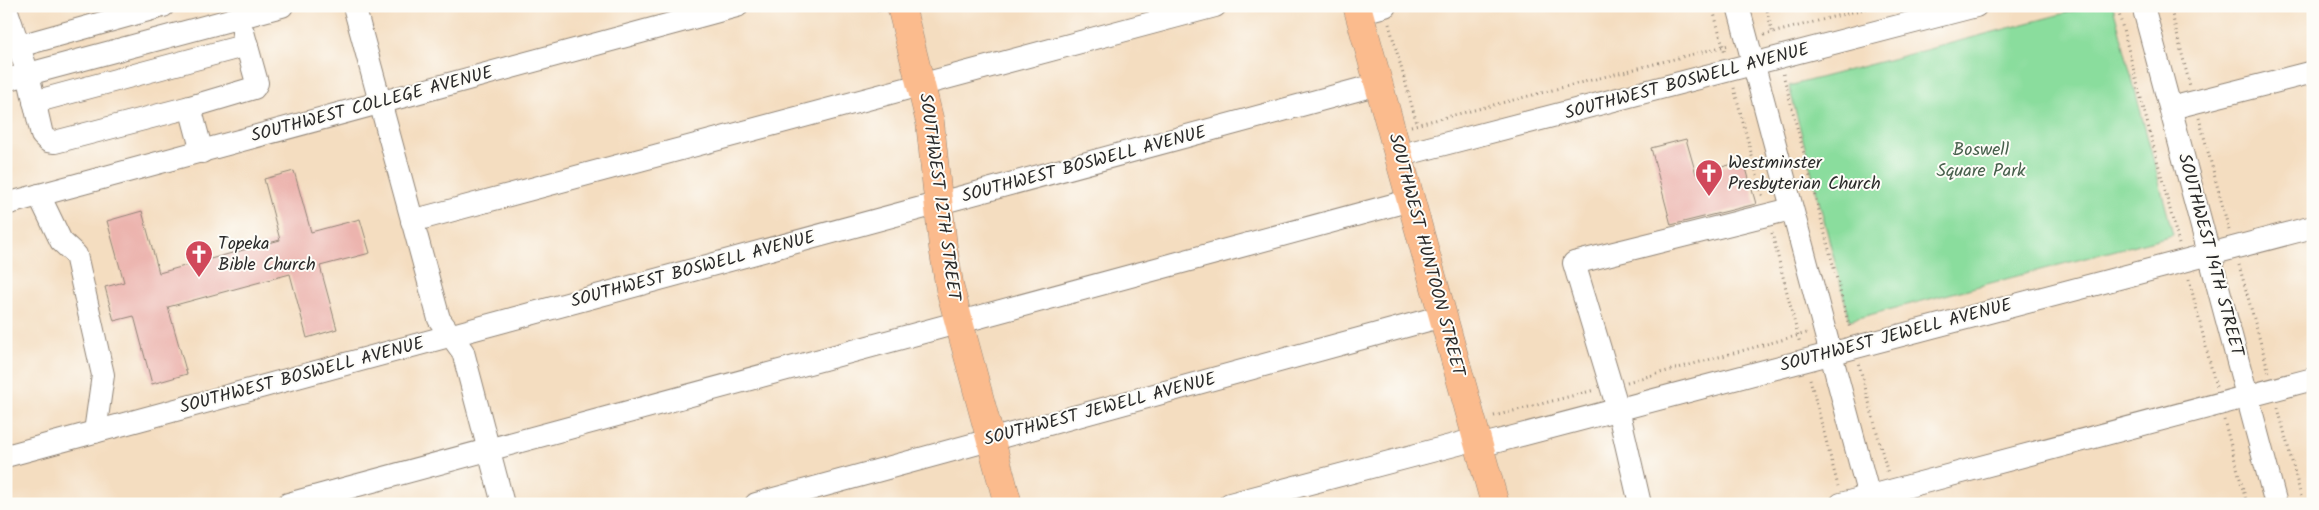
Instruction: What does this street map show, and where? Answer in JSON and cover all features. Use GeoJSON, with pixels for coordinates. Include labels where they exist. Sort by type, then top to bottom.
{"type":"FeatureCollection","features":[{"type":"Feature","properties":{"kind":"main road","name":"SOUTHWEST 12TH STREET"},"geometry":{"type":"LineString","coordinates":[[901,6],[930,122],[946,269],[1008,504]]}},
{"type":"Feature","properties":{"kind":"main road","name":"SOUTHWEST HUNTOON STREET"},"geometry":{"type":"LineString","coordinates":[[1371,8],[1379,84],[1402,137],[1411,200],[1495,504]]}},
{"type":"Feature","properties":{"kind":"street"},"geometry":{"type":"LineString","coordinates":[[19,46],[163,6]]}},
{"type":"Feature","properties":{"kind":"street"},"geometry":{"type":"LineString","coordinates":[[17,77],[240,12],[282,6]]}},
{"type":"Feature","properties":{"kind":"street"},"geometry":{"type":"LineString","coordinates":[[354,6],[439,319],[463,352],[503,504]]}},
{"type":"Feature","properties":{"kind":"street","name":"SOUTHWEST COLLEGE AVENUE"},"geometry":{"type":"LineString","coordinates":[[6,204],[737,6]]}},
{"type":"Feature","properties":{"kind":"street"},"geometry":{"type":"LineString","coordinates":[[412,221],[1215,6]]}},
{"type":"Feature","properties":{"kind":"street"},"geometry":{"type":"LineString","coordinates":[[1738,6],[1870,500]]}},
{"type":"Feature","properties":{"kind":"street","name":"SOUTHWEST BOSWELL AVENUE"},"geometry":{"type":"LineString","coordinates":[[1402,137],[1729,71],[1976,6]]}},
{"type":"Feature","properties":{"kind":"street","name":"SOUTHWEST 14TH STREET"},"geometry":{"type":"LineString","coordinates":[[2143,6],[2276,504]]}},
{"type":"Feature","properties":{"kind":"street"},"geometry":{"type":"LineString","coordinates":[[6,8],[19,46],[17,77],[34,102],[42,135],[48,141],[55,142],[190,107],[254,88],[257,83],[240,12]]}},
{"type":"Feature","properties":{"kind":"street"},"geometry":{"type":"LineString","coordinates":[[34,102],[247,46]]}},
{"type":"Feature","properties":{"kind":"street"},"geometry":{"type":"LineString","coordinates":[[2171,108],[2313,72]]}},
{"type":"Feature","properties":{"kind":"street","name":"SOUTHWEST BOSWELL AVENUE"},"geometry":{"type":"LineString","coordinates":[[6,456],[1379,84]]}},
{"type":"Feature","properties":{"kind":"street"},"geometry":{"type":"LineString","coordinates":[[190,107],[202,152]]}},
{"type":"Feature","properties":{"kind":"street"},"geometry":{"type":"LineString","coordinates":[[40,196],[61,242],[76,255],[103,375],[95,432]]}},
{"type":"Feature","properties":{"kind":"street"},"geometry":{"type":"LineString","coordinates":[[288,504],[1411,200]]}},
{"type":"Feature","properties":{"kind":"street"},"geometry":{"type":"LineString","coordinates":[[1640,504],[1618,409],[1574,263],[1791,209]]}},
{"type":"Feature","properties":{"kind":"street","name":"SOUTHWEST JEWELL AVENUE"},"geometry":{"type":"LineString","coordinates":[[1230,504],[1618,409],[2313,227]]}},
{"type":"Feature","properties":{"kind":"street","name":"SOUTHWEST JEWELL AVENUE"},"geometry":{"type":"LineString","coordinates":[[756,504],[1443,316]]}},
{"type":"Feature","properties":{"kind":"street"},"geometry":{"type":"LineString","coordinates":[[1842,504],[1870,500],[1892,490],[2313,379]]}},
{"type":"Feature","properties":{"kind":"path"},"geometry":{"type":"LineString","coordinates":[[1712,6],[1842,504]]}},
{"type":"Feature","properties":{"kind":"path"},"geometry":{"type":"LineString","coordinates":[[1766,6],[1892,490]]}},
{"type":"Feature","properties":{"kind":"path"},"geometry":{"type":"LineString","coordinates":[[1371,8],[1402,137],[1723,46],[1875,6]]}},
{"type":"Feature","properties":{"kind":"path"},"geometry":{"type":"LineString","coordinates":[[1494,416],[1849,323]]}},
{"type":"Feature","properties":{"kind":"green space","name":"Boswell Square Park"},"geometry":{"type":"Polygon","coordinates":[[[2092,6],[2113,6],[2173,235],[1850,320],[1789,86],[2092,6]]]}},
{"type":"Feature","properties":{"kind":"building","name":"Westminster Presbyterian Church"},"geometry":{"type":"Polygon","coordinates":[[[1686,139],[1696,174],[1744,161],[1756,204],[1671,225],[1651,148],[1686,139]]]}},
{"type":"Feature","properties":{"kind":"building","name":"Topeka Bible Church"},"geometry":{"type":"Polygon","coordinates":[[[294,171],[311,232],[360,219],[370,253],[320,266],[337,329],[307,338],[290,274],[168,307],[187,374],[152,384],[134,316],[114,321],[105,287],[124,282],[107,221],[142,211],[159,273],[280,240],[264,179],[294,171]]]}},
{"type":"Feature","properties":{"kind":"place","name":"Westminster Presbyterian Church"},"geometry":{"type":"Point","coordinates":[1709,197]}},
{"type":"Feature","properties":{"kind":"place","name":"Topeka Bible Church"},"geometry":{"type":"Point","coordinates":[199,278]}}]}
